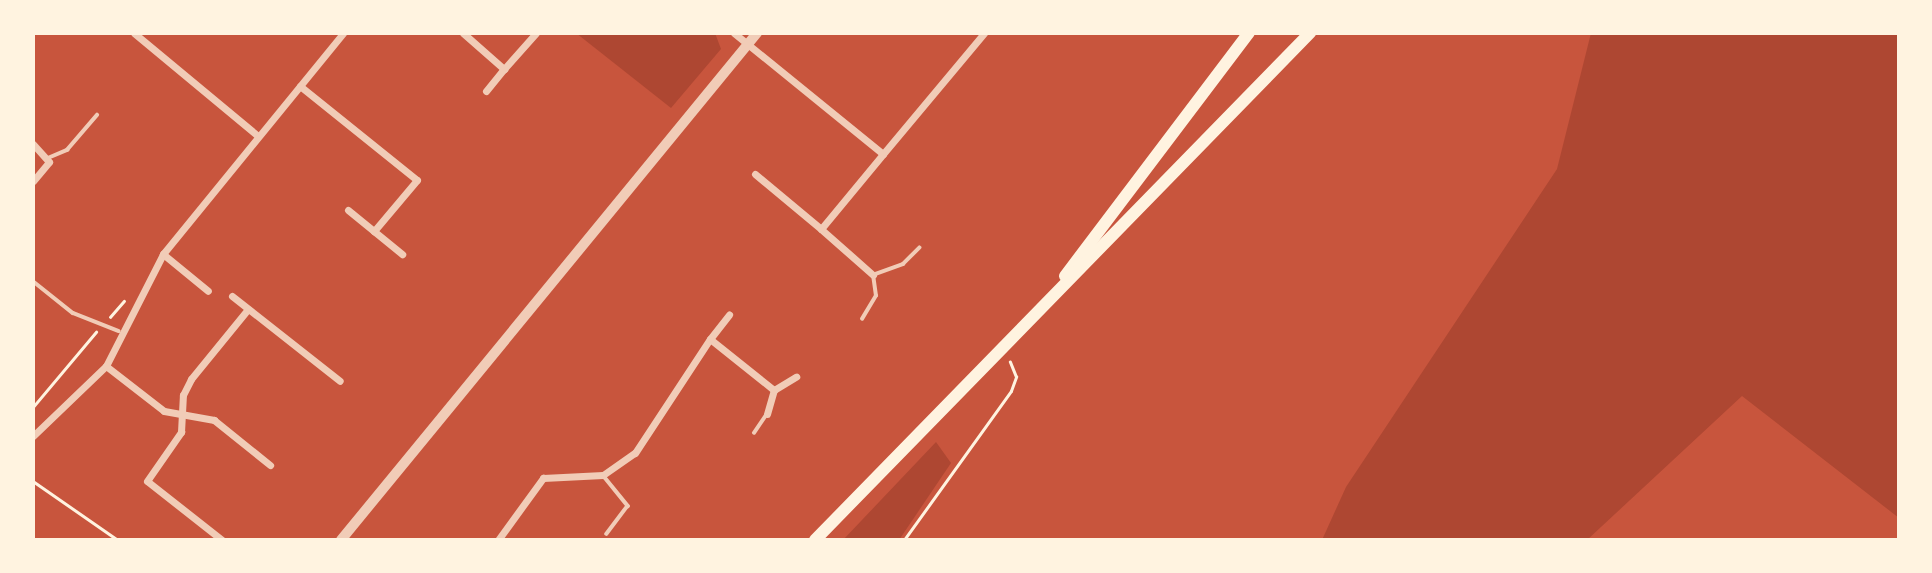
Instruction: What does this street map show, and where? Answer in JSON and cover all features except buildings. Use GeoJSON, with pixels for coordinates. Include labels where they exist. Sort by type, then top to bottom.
{"type":"FeatureCollection","features":[{"type":"Feature","properties":{"kind":"main road"},"geometry":{"type":"LineString","coordinates":[[1021,331],[1249,33]]}},
{"type":"Feature","properties":{"kind":"main road"},"geometry":{"type":"LineString","coordinates":[[815,540],[1310,33]]}},
{"type":"Feature","properties":{"kind":"street"},"geometry":{"type":"LineString","coordinates":[[33,436],[106,366],[119,331],[163,254],[343,33]]}},
{"type":"Feature","properties":{"kind":"street"},"geometry":{"type":"LineString","coordinates":[[463,33],[504,69]]}},
{"type":"Feature","properties":{"kind":"street"},"geometry":{"type":"LineString","coordinates":[[486,91],[536,33]]}},
{"type":"Feature","properties":{"kind":"street"},"geometry":{"type":"LineString","coordinates":[[734,33],[883,154]]}},
{"type":"Feature","properties":{"kind":"street"},"geometry":{"type":"LineString","coordinates":[[341,540],[757,33]]}},
{"type":"Feature","properties":{"kind":"street"},"geometry":{"type":"LineString","coordinates":[[821,229],[984,33]]}},
{"type":"Feature","properties":{"kind":"street"},"geometry":{"type":"LineString","coordinates":[[138,34],[258,136]]}},
{"type":"Feature","properties":{"kind":"street"},"geometry":{"type":"LineString","coordinates":[[300,86],[417,180],[374,231]]}},
{"type":"Feature","properties":{"kind":"street"},"geometry":{"type":"LineString","coordinates":[[33,144],[48,158],[44,174],[33,181]]}},
{"type":"Feature","properties":{"kind":"street"},"geometry":{"type":"LineString","coordinates":[[755,174],[873,275]]}},
{"type":"Feature","properties":{"kind":"street"},"geometry":{"type":"LineString","coordinates":[[348,210],[402,254]]}},
{"type":"Feature","properties":{"kind":"street"},"geometry":{"type":"LineString","coordinates":[[163,254],[208,290]]}},
{"type":"Feature","properties":{"kind":"street"},"geometry":{"type":"LineString","coordinates":[[232,296],[340,381]]}},
{"type":"Feature","properties":{"kind":"street"},"geometry":{"type":"LineString","coordinates":[[222,540],[148,481],[174,446],[191,379],[248,309]]}},
{"type":"Feature","properties":{"kind":"street"},"geometry":{"type":"LineString","coordinates":[[498,540],[543,478],[603,475],[620,467],[650,436],[710,339],[729,315]]}},
{"type":"Feature","properties":{"kind":"street"},"geometry":{"type":"LineString","coordinates":[[710,339],[774,390]]}},
{"type":"Feature","properties":{"kind":"street"},"geometry":{"type":"LineString","coordinates":[[106,366],[164,411],[214,421],[270,465]]}},
{"type":"Feature","properties":{"kind":"street"},"geometry":{"type":"LineString","coordinates":[[767,414],[774,390],[796,377]]}},
{"type":"Feature","properties":{"kind":"lane"},"geometry":{"type":"LineString","coordinates":[[48,158],[67,150],[97,115]]}},
{"type":"Feature","properties":{"kind":"lane"},"geometry":{"type":"LineString","coordinates":[[862,319],[876,296],[873,275],[903,264],[919,248]]}},
{"type":"Feature","properties":{"kind":"lane"},"geometry":{"type":"LineString","coordinates":[[33,281],[73,313],[119,331]]}},
{"type":"Feature","properties":{"kind":"lane"},"geometry":{"type":"LineString","coordinates":[[754,433],[767,414]]}},
{"type":"Feature","properties":{"kind":"lane"},"geometry":{"type":"LineString","coordinates":[[603,475],[628,506],[607,534]]}},
{"type":"Feature","properties":{"kind":"path"},"geometry":{"type":"LineString","coordinates":[[33,407],[102,324],[128,298]]}},
{"type":"Feature","properties":{"kind":"path"},"geometry":{"type":"LineString","coordinates":[[904,540],[1011,391],[1016,377],[1002,351]]}},
{"type":"Feature","properties":{"kind":"path"},"geometry":{"type":"LineString","coordinates":[[33,481],[118,540]]}},
{"type":"Feature","properties":{"kind":"shaded area"},"geometry":{"type":"Polygon","coordinates":[[[576,33],[715,33],[721,49],[671,108],[576,33]]]}},
{"type":"Feature","properties":{"kind":"shaded area"},"geometry":{"type":"Polygon","coordinates":[[[1591,33],[1899,33],[1899,518],[1742,396],[1587,540],[1322,540],[1346,487],[1557,169],[1591,33]]]}},
{"type":"Feature","properties":{"kind":"shaded area"},"geometry":{"type":"Polygon","coordinates":[[[936,442],[951,463],[899,540],[843,540],[936,442]]]}}]}
